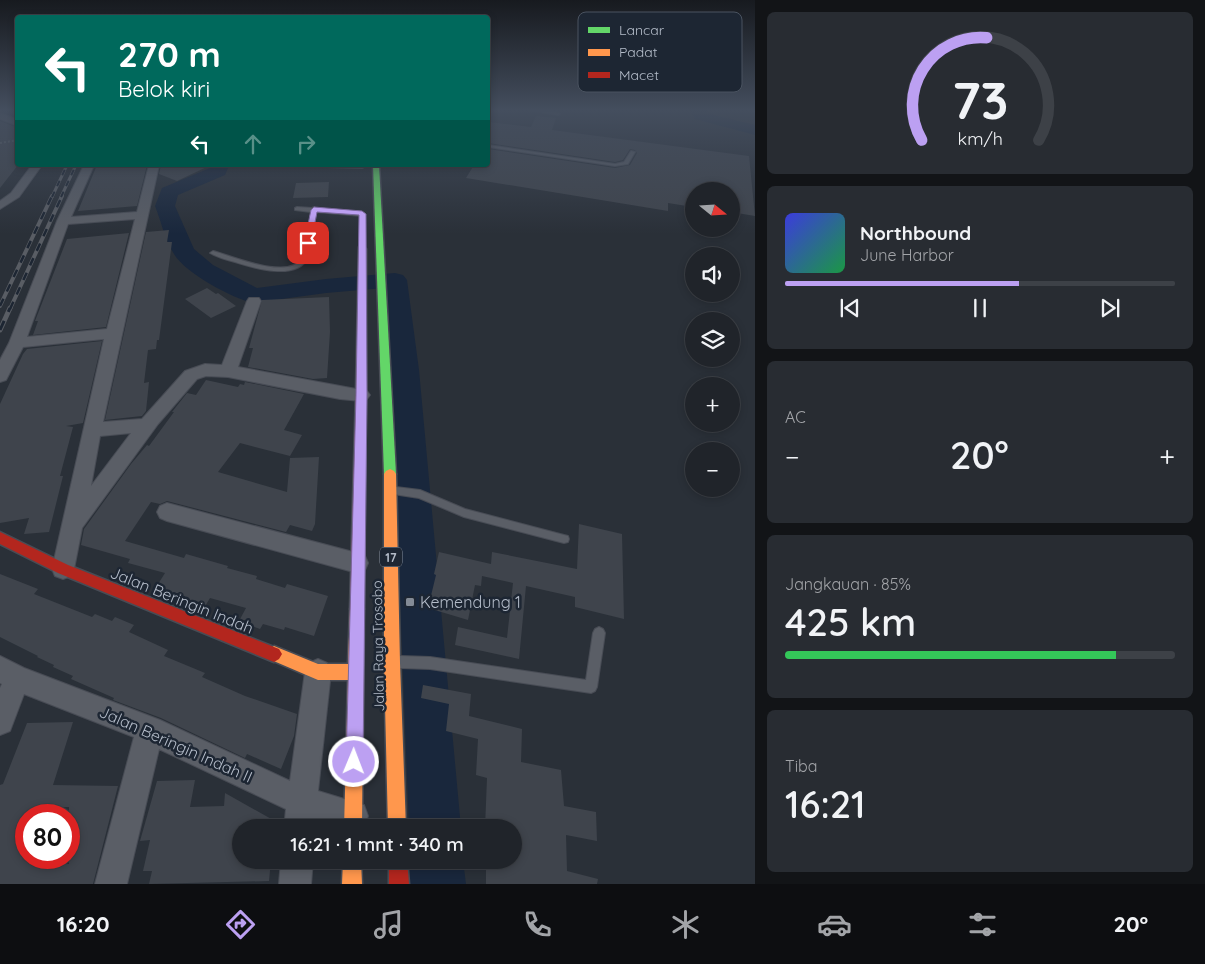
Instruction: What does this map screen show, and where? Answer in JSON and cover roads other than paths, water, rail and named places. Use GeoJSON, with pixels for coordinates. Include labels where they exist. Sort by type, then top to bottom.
{"type":"FeatureCollection","features":[{"type":"Feature","properties":{"kind":"main road","name":"Jalan Raya Trosobo"},"geometry":{"type":"LineString","coordinates":[[376,167],[380,280],[396,491],[392,663],[397,819]]}},
{"type":"Feature","properties":{"kind":"main road","name":"Jalan Raya Trosobo"},"geometry":{"type":"LineString","coordinates":[[353,819],[362,395],[362,240]]}},
{"type":"Feature","properties":{"kind":"main road","name":"Jalan Beringin Indah"},"geometry":{"type":"LineString","coordinates":[[0,538],[63,569],[318,672],[356,672]]}},
{"type":"Feature","properties":{"kind":"main road"},"geometry":{"type":"LineString","coordinates":[[352,869],[352,884]]}},
{"type":"Feature","properties":{"kind":"main road"},"geometry":{"type":"LineString","coordinates":[[398,869],[399,884]]}},
{"type":"Feature","properties":{"kind":"street"},"geometry":{"type":"LineString","coordinates":[[0,206],[35,167]]}},
{"type":"Feature","properties":{"kind":"street"},"geometry":{"type":"LineString","coordinates":[[0,376],[17,343],[63,221],[88,167]]}},
{"type":"Feature","properties":{"kind":"street"},"geometry":{"type":"LineString","coordinates":[[63,569],[114,333],[154,167]]}},
{"type":"Feature","properties":{"kind":"street"},"geometry":{"type":"LineString","coordinates":[[63,221],[143,215]]}},
{"type":"Feature","properties":{"kind":"street"},"geometry":{"type":"LineString","coordinates":[[228,371],[254,301]]}},
{"type":"Feature","properties":{"kind":"street"},"geometry":{"type":"LineString","coordinates":[[17,343],[114,333]]}},
{"type":"Feature","properties":{"kind":"street"},"geometry":{"type":"LineString","coordinates":[[73,526],[148,424],[191,375],[206,370],[228,371],[340,393],[362,395]]}},
{"type":"Feature","properties":{"kind":"street"},"geometry":{"type":"LineString","coordinates":[[93,430],[148,424]]}},
{"type":"Feature","properties":{"kind":"street"},"geometry":{"type":"LineString","coordinates":[[167,512],[357,563]]}},
{"type":"Feature","properties":{"kind":"street"},"geometry":{"type":"LineString","coordinates":[[300,814],[318,672]]}},
{"type":"Feature","properties":{"kind":"street"},"geometry":{"type":"LineString","coordinates":[[0,721],[9,674]]}},
{"type":"Feature","properties":{"kind":"street","name":"Jalan Beringin Indah II"},"geometry":{"type":"LineString","coordinates":[[9,674],[150,730],[300,814],[333,819]]}},
{"type":"Feature","properties":{"kind":"street"},"geometry":{"type":"LineString","coordinates":[[111,884],[150,730]]}},
{"type":"Feature","properties":{"kind":"street"},"geometry":{"type":"LineString","coordinates":[[295,884],[296,869]]}},
{"type":"Feature","properties":{"kind":"lane"},"geometry":{"type":"LineString","coordinates":[[523,151],[615,165],[626,163],[634,152]]}},
{"type":"Feature","properties":{"kind":"lane"},"geometry":{"type":"LineString","coordinates":[[326,167],[362,169]]}},
{"type":"Feature","properties":{"kind":"lane"},"geometry":{"type":"LineString","coordinates":[[296,209],[362,213]]}},
{"type":"Feature","properties":{"kind":"lane"},"geometry":{"type":"LineString","coordinates":[[213,253],[277,270],[296,268],[306,258],[314,210]]}},
{"type":"Feature","properties":{"kind":"lane"},"geometry":{"type":"LineString","coordinates":[[396,491],[415,494],[464,513],[564,539]]}},
{"type":"Feature","properties":{"kind":"lane"},"geometry":{"type":"LineString","coordinates":[[392,663],[430,663],[591,687],[599,633]]}},
{"type":"Feature","properties":{"kind":"waterway"},"geometry":{"type":"LineString","coordinates":[[220,167],[219,171],[169,192],[165,206],[184,252],[205,270],[253,296],[326,286],[395,280],[405,370],[434,819]]}},
{"type":"Feature","properties":{"kind":"waterway"},"geometry":{"type":"LineString","coordinates":[[437,869],[438,884]]}},
{"type":"Feature","properties":{"kind":"railway"},"geometry":{"type":"LineString","coordinates":[[52,197],[66,167]]}},
{"type":"Feature","properties":{"kind":"railway"},"geometry":{"type":"LineString","coordinates":[[61,197],[75,167]]}},
{"type":"Feature","properties":{"kind":"railway"},"geometry":{"type":"LineString","coordinates":[[0,306],[52,196]]}},
{"type":"Feature","properties":{"kind":"railway"},"geometry":{"type":"LineString","coordinates":[[10,309],[62,196]]}},
{"type":"Feature","properties":{"kind":"railway"},"geometry":{"type":"LineString","coordinates":[[0,330],[10,308]]}},
{"type":"Feature","properties":{"kind":"place","name":"Kemendung 1"},"geometry":{"type":"Point","coordinates":[410,602]}}]}
